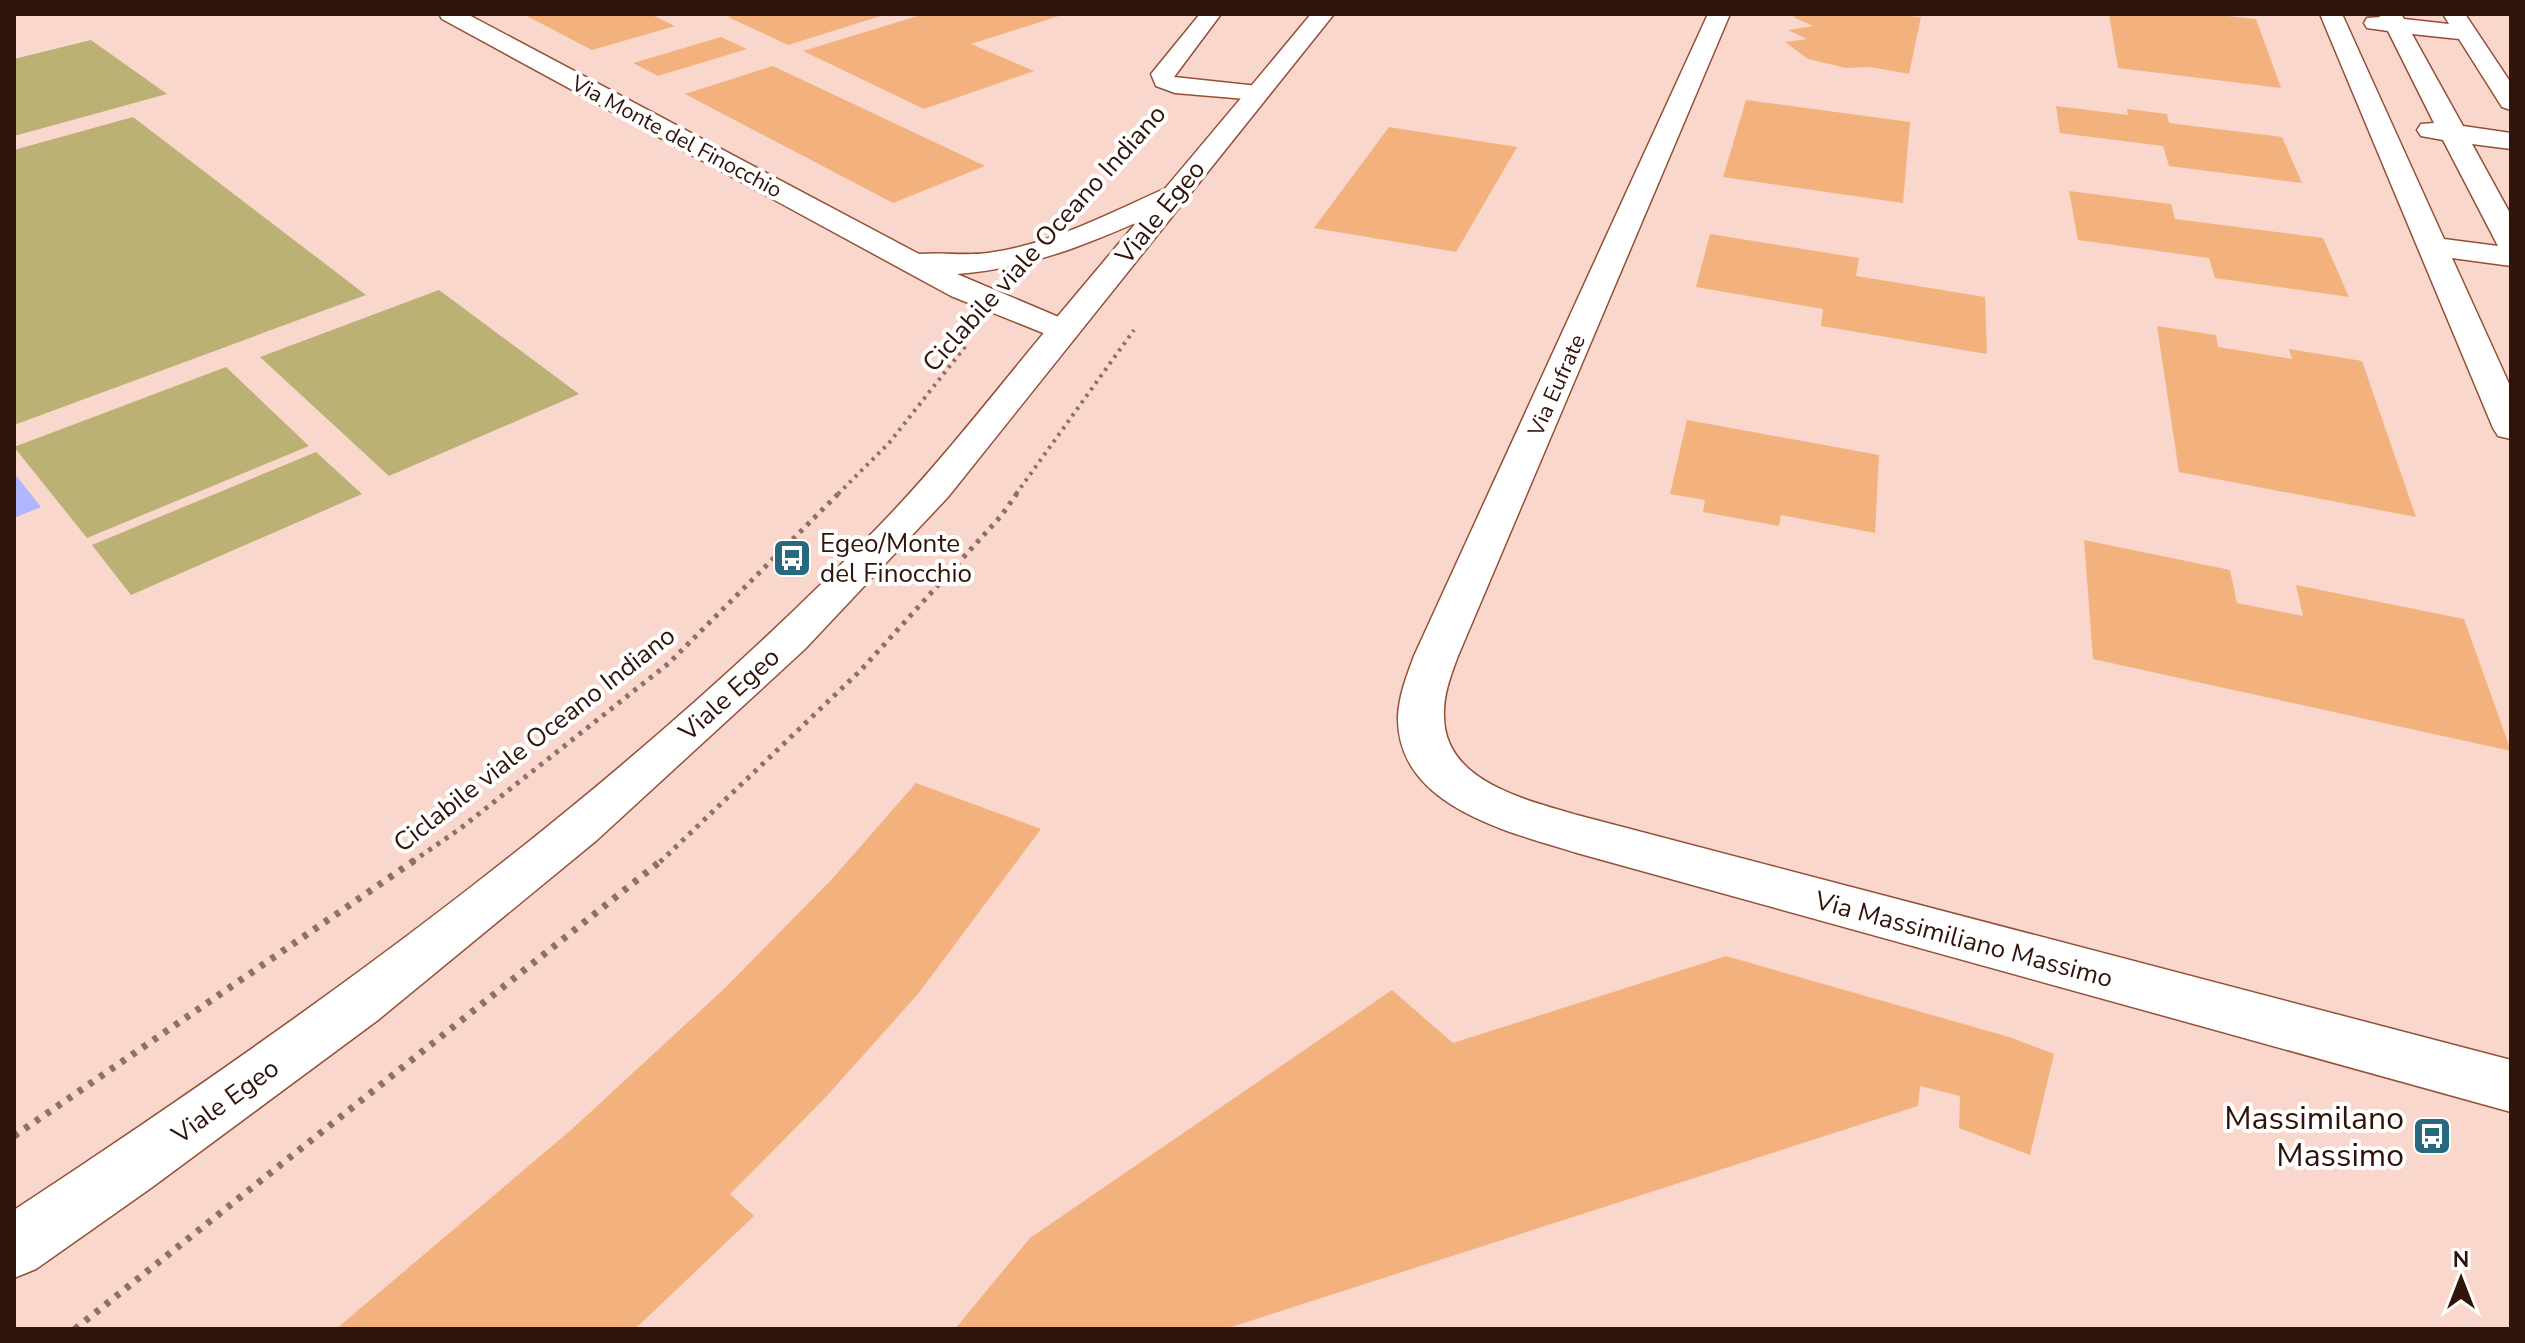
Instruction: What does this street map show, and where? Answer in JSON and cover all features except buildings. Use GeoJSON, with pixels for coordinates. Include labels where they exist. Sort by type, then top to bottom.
{"type":"FeatureCollection","features":[{"type":"Feature","properties":{"kind":"street","name":"Via Monte del Finocchio"},"geometry":{"type":"LineString","coordinates":[[450,14],[903,259],[1003,307],[1063,331]]}},
{"type":"Feature","properties":{"kind":"street","name":"Viale Egeo"},"geometry":{"type":"LineString","coordinates":[[14,1247],[163,1147],[365,996],[534,863],[647,768],[810,619],[938,485],[1323,14]]}},
{"type":"Feature","properties":{"kind":"street","name":"Via Eufrate"},"geometry":{"type":"LineString","coordinates":[[1432,759],[1423,740],[1420,720],[1422,699],[1436,656],[1719,14]]}},
{"type":"Feature","properties":{"kind":"street"},"geometry":{"type":"LineString","coordinates":[[2511,102],[2460,24],[2332,16],[2511,428]]}},
{"type":"Feature","properties":{"kind":"street"},"geometry":{"type":"LineString","coordinates":[[2393,20],[2511,243]]}},
{"type":"Feature","properties":{"kind":"street"},"geometry":{"type":"LineString","coordinates":[[2377,122],[2511,141]]}},
{"type":"Feature","properties":{"kind":"street","name":"Via Monte del Finocchio"},"geometry":{"type":"LineString","coordinates":[[903,259],[947,265],[1009,260],[1077,237],[1174,195]]}},
{"type":"Feature","properties":{"kind":"street"},"geometry":{"type":"LineString","coordinates":[[2432,246],[2511,257]]}},
{"type":"Feature","properties":{"kind":"street","name":"Via Massimiliano Massimo"},"geometry":{"type":"LineString","coordinates":[[1432,759],[1448,778],[1491,805],[1577,834],[2511,1086]]}},
{"type":"Feature","properties":{"kind":"lane"},"geometry":{"type":"LineString","coordinates":[[1211,14],[1162,74],[1164,81],[1175,86],[1258,93]]}},
{"type":"Feature","properties":{"kind":"path","name":"Ciclabile viale Oceano Indiano"},"geometry":{"type":"LineString","coordinates":[[14,1136],[461,828],[669,663],[889,443],[968,343],[1003,307]]}},
{"type":"Feature","properties":{"kind":"shaded area"},"geometry":{"type":"Polygon","coordinates":[[[91,40],[167,94],[14,136],[14,59],[91,40]]]}},
{"type":"Feature","properties":{"kind":"shaded area"},"geometry":{"type":"Polygon","coordinates":[[[133,117],[366,295],[14,425],[14,150],[133,117]]]}},
{"type":"Feature","properties":{"kind":"shaded area"},"geometry":{"type":"Polygon","coordinates":[[[439,290],[579,394],[389,476],[260,357],[439,290]]]}},
{"type":"Feature","properties":{"kind":"shaded area"},"geometry":{"type":"Polygon","coordinates":[[[226,367],[309,446],[87,538],[14,447],[226,367]]]}},
{"type":"Feature","properties":{"kind":"shaded area"},"geometry":{"type":"Polygon","coordinates":[[[316,452],[362,494],[131,595],[92,545],[316,452]]]}},
{"type":"Feature","properties":{"kind":"water"},"geometry":{"type":"Polygon","coordinates":[[[14,473],[41,507],[14,518],[14,473]]]}},
{"type":"Feature","properties":{"kind":"place","name":"Egeo/Monte del Finocchio"},"geometry":{"type":"Point","coordinates":[792,558]}},
{"type":"Feature","properties":{"kind":"place","name":"Massimilano Massimo"},"geometry":{"type":"Point","coordinates":[2432,1136]}}]}
